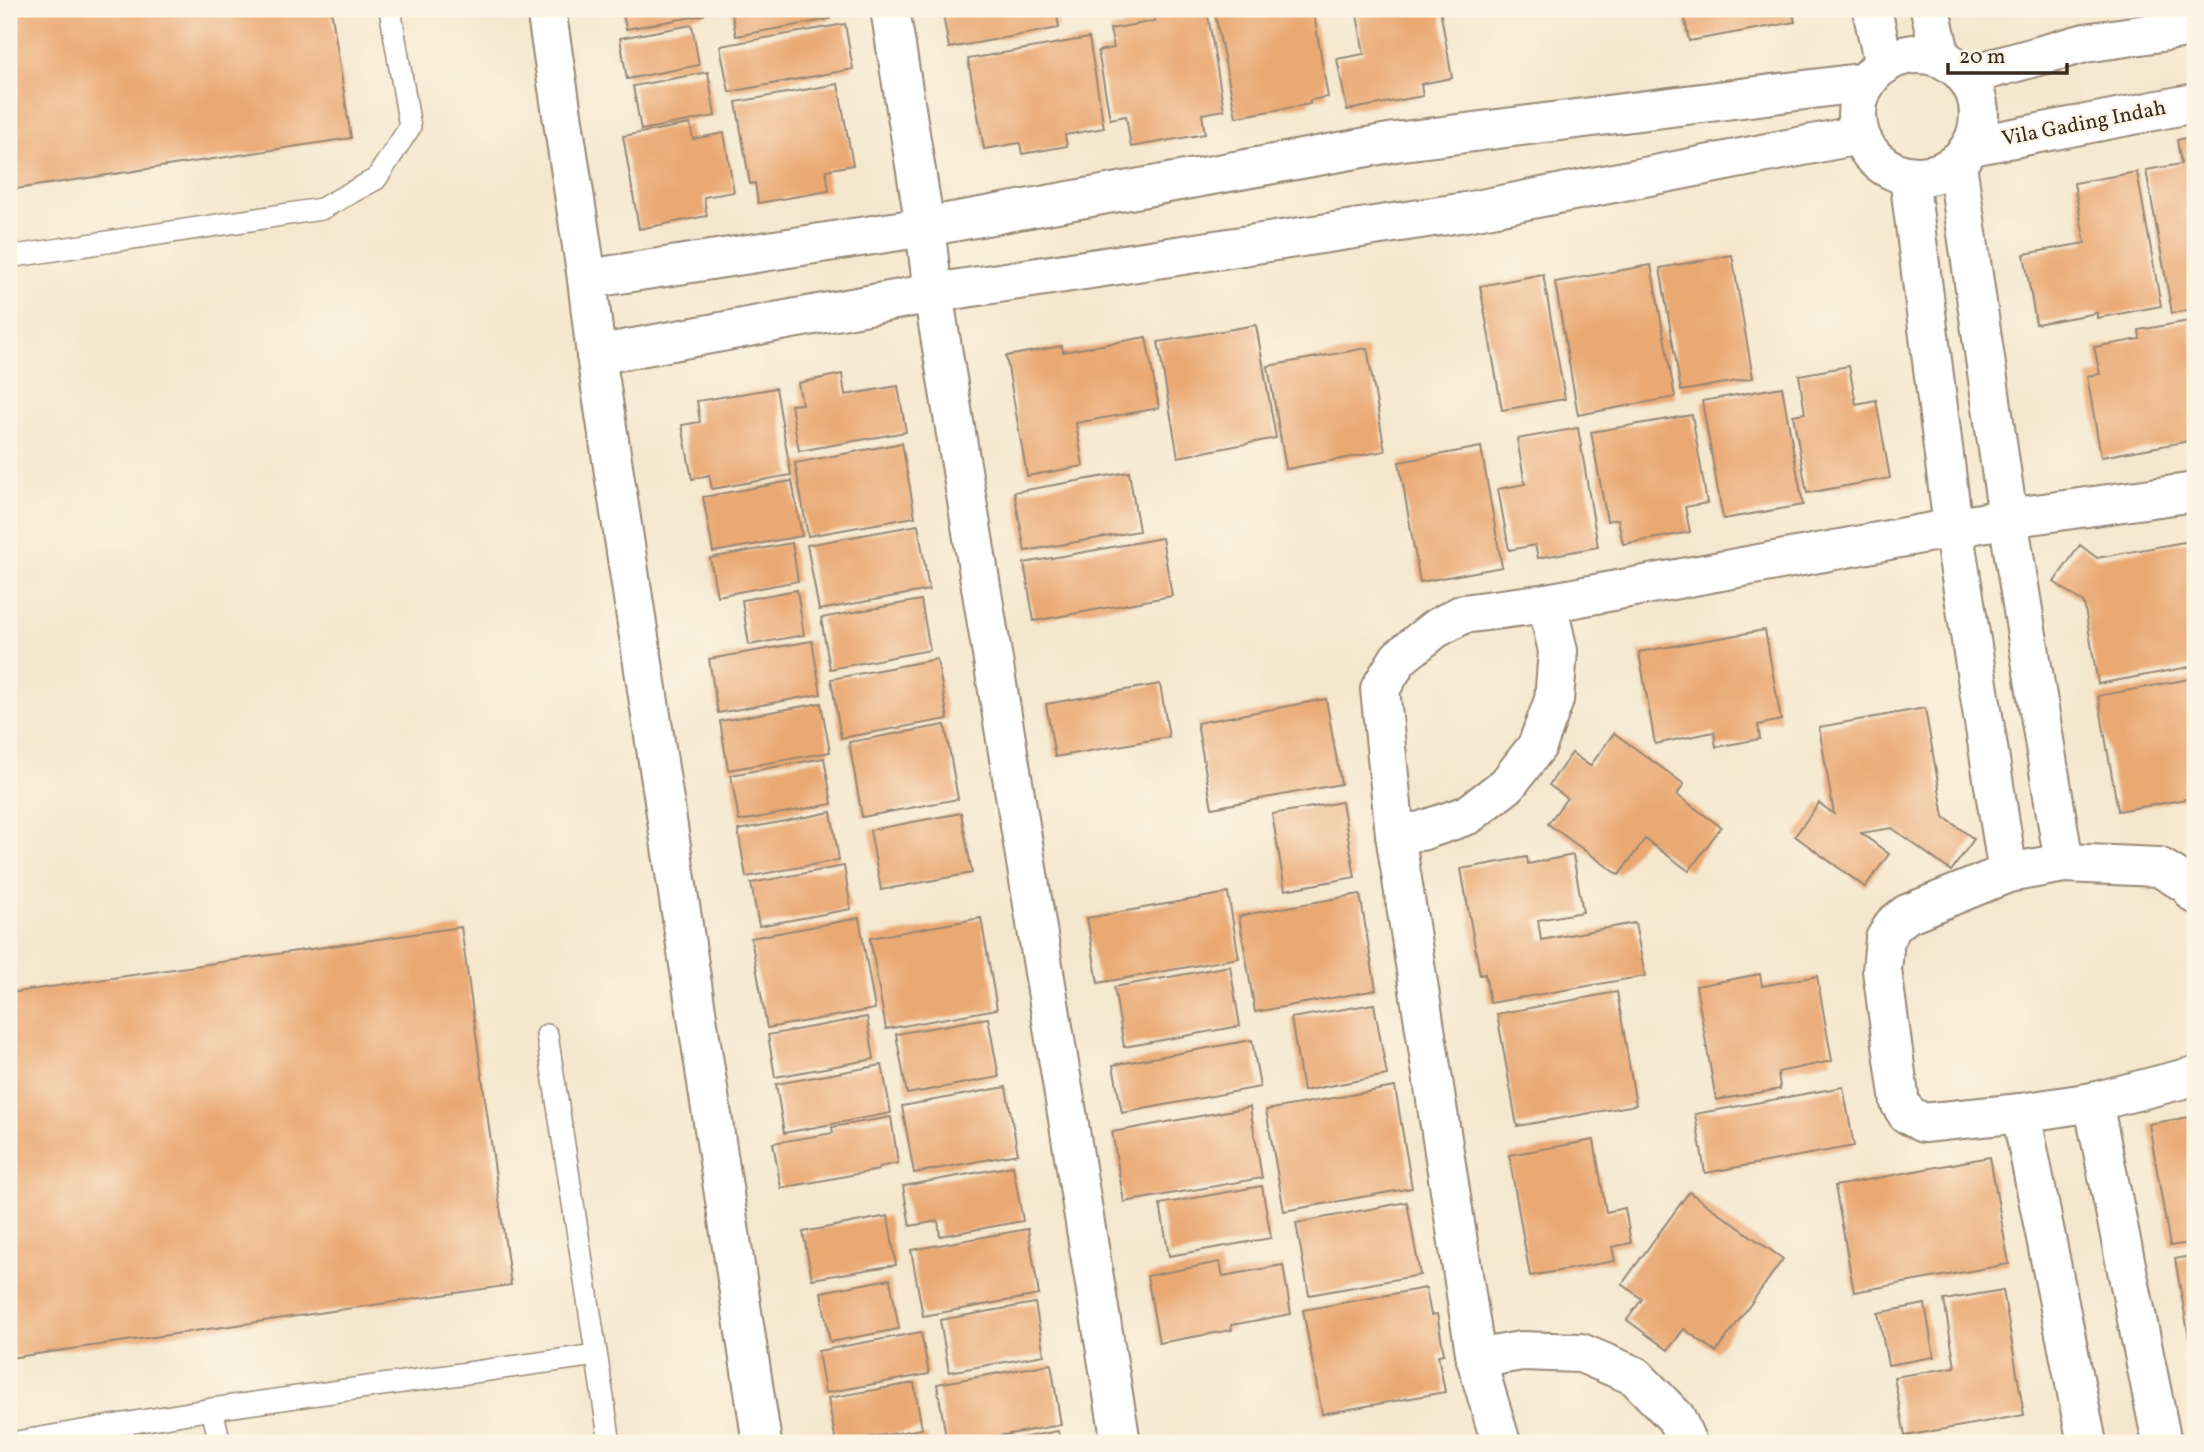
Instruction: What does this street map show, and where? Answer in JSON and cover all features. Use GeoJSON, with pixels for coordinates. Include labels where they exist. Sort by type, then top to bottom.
{"type":"FeatureCollection","features":[{"type":"Feature","properties":{"kind":"street"},"geometry":{"type":"LineString","coordinates":[[546,9],[762,1443]]}},
{"type":"Feature","properties":{"kind":"street"},"geometry":{"type":"LineString","coordinates":[[890,9],[933,293],[1121,1443]]}},
{"type":"Feature","properties":{"kind":"street"},"geometry":{"type":"LineString","coordinates":[[1872,9],[1875,73],[1859,99],[1859,135],[1879,163],[1909,177],[1934,176],[1964,155],[1980,123],[1977,98],[1953,67],[1930,9]]}},
{"type":"Feature","properties":{"kind":"street"},"geometry":{"type":"LineString","coordinates":[[587,279],[925,227],[1395,142],[1875,73],[1902,56],[1922,54],[1953,67],[2085,43],[2195,27]]}},
{"type":"Feature","properties":{"kind":"street","name":"Vila Gading Indah"},"geometry":{"type":"LineString","coordinates":[[1964,155],[2195,103]]}},
{"type":"Feature","properties":{"kind":"street"},"geometry":{"type":"LineString","coordinates":[[596,355],[933,293],[1466,212],[1859,135]]}},
{"type":"Feature","properties":{"kind":"street"},"geometry":{"type":"LineString","coordinates":[[1964,155],[2008,518],[2064,863]]}},
{"type":"Feature","properties":{"kind":"street"},"geometry":{"type":"LineString","coordinates":[[1909,177],[1953,527],[2008,873]]}},
{"type":"Feature","properties":{"kind":"street"},"geometry":{"type":"LineString","coordinates":[[1501,1443],[1476,1359],[1395,834],[1380,689],[1399,658],[1435,629],[1463,614],[1547,603],[1953,527],[2195,492]]}},
{"type":"Feature","properties":{"kind":"street"},"geometry":{"type":"LineString","coordinates":[[1395,834],[1421,831],[1468,815],[1507,785],[1537,746],[1554,700],[1558,651],[1547,603]]}},
{"type":"Feature","properties":{"kind":"street"},"geometry":{"type":"LineString","coordinates":[[2195,894],[2187,884],[2159,867],[2064,863],[2008,873],[1907,914],[1894,924],[1885,939],[1882,970],[1900,1103],[1907,1114],[1923,1123],[2093,1102],[2195,1076]]}},
{"type":"Feature","properties":{"kind":"street"},"geometry":{"type":"LineString","coordinates":[[2093,1102],[2162,1443]]}},
{"type":"Feature","properties":{"kind":"street"},"geometry":{"type":"LineString","coordinates":[[2021,1113],[2087,1443]]}},
{"type":"Feature","properties":{"kind":"street"},"geometry":{"type":"LineString","coordinates":[[1476,1359],[1521,1350],[1581,1353],[1635,1376],[1676,1418],[1687,1443]]}},
{"type":"Feature","properties":{"kind":"street"},"geometry":{"type":"LineString","coordinates":[[2185,1443],[2195,1441]]}},
{"type":"Feature","properties":{"kind":"lane"},"geometry":{"type":"LineString","coordinates":[[9,257],[321,209],[376,179],[410,127],[390,9]]}},
{"type":"Feature","properties":{"kind":"lane"},"geometry":{"type":"LineString","coordinates":[[547,1035],[610,1443]]}},
{"type":"Feature","properties":{"kind":"lane"},"geometry":{"type":"LineString","coordinates":[[11,1443],[212,1409],[596,1354]]}},
{"type":"Feature","properties":{"kind":"lane"},"geometry":{"type":"LineString","coordinates":[[212,1409],[220,1443]]}},
{"type":"Feature","properties":{"kind":"building"},"geometry":{"type":"Polygon","coordinates":[[[9,9],[331,9],[351,138],[9,190],[9,9]]]}},
{"type":"Feature","properties":{"kind":"building"},"geometry":{"type":"Polygon","coordinates":[[[622,9],[703,9],[704,15],[626,29],[622,9]]]}},
{"type":"Feature","properties":{"kind":"building"},"geometry":{"type":"Polygon","coordinates":[[[731,9],[828,9],[830,19],[736,36],[731,9]]]}},
{"type":"Feature","properties":{"kind":"building"},"geometry":{"type":"Polygon","coordinates":[[[942,9],[1056,9],[1059,28],[949,48],[942,9]]]}},
{"type":"Feature","properties":{"kind":"building"},"geometry":{"type":"Polygon","coordinates":[[[1153,9],[1207,9],[1224,110],[1202,114],[1205,134],[1131,147],[1126,116],[1110,119],[1098,51],[1114,48],[1110,29],[1155,21],[1153,9]]]}},
{"type":"Feature","properties":{"kind":"building"},"geometry":{"type":"Polygon","coordinates":[[[1214,9],[1313,9],[1328,97],[1310,100],[1310,104],[1236,117],[1214,9]]]}},
{"type":"Feature","properties":{"kind":"building"},"geometry":{"type":"Polygon","coordinates":[[[1356,9],[1440,9],[1452,78],[1421,84],[1423,96],[1347,110],[1337,59],[1364,54],[1356,9]]]}},
{"type":"Feature","properties":{"kind":"building"},"geometry":{"type":"Polygon","coordinates":[[[1683,9],[1792,9],[1795,22],[1689,41],[1683,9]]]}},
{"type":"Feature","properties":{"kind":"building"},"geometry":{"type":"Polygon","coordinates":[[[845,24],[853,69],[729,92],[720,46],[845,24]]]}},
{"type":"Feature","properties":{"kind":"building"},"geometry":{"type":"Polygon","coordinates":[[[692,25],[699,65],[627,79],[620,38],[692,25]]]}},
{"type":"Feature","properties":{"kind":"building"},"geometry":{"type":"Polygon","coordinates":[[[1089,38],[1104,128],[1065,135],[1067,146],[1022,154],[1020,143],[984,149],[968,59],[1089,38]]]}},
{"type":"Feature","properties":{"kind":"building"},"geometry":{"type":"Polygon","coordinates":[[[708,72],[715,116],[641,130],[633,86],[708,72]]]}},
{"type":"Feature","properties":{"kind":"building"},"geometry":{"type":"Polygon","coordinates":[[[838,84],[853,165],[826,170],[829,191],[758,203],[755,183],[750,184],[736,102],[838,84]]]}},
{"type":"Feature","properties":{"kind":"building"},"geometry":{"type":"Polygon","coordinates":[[[690,124],[693,139],[724,133],[734,192],[704,197],[707,216],[639,229],[623,136],[690,124]]]}},
{"type":"Feature","properties":{"kind":"building"},"geometry":{"type":"Polygon","coordinates":[[[2195,136],[2195,309],[2172,313],[2146,170],[2181,164],[2177,140],[2195,136]]]}},
{"type":"Feature","properties":{"kind":"building"},"geometry":{"type":"Polygon","coordinates":[[[2137,172],[2161,306],[2097,318],[2097,313],[2036,324],[2024,254],[2085,243],[2074,183],[2137,172]]]}},
{"type":"Feature","properties":{"kind":"building"},"geometry":{"type":"Polygon","coordinates":[[[1732,255],[1753,378],[1681,391],[1660,268],[1732,255]]]}},
{"type":"Feature","properties":{"kind":"building"},"geometry":{"type":"Polygon","coordinates":[[[1651,265],[1675,397],[1578,415],[1555,282],[1651,265]]]}},
{"type":"Feature","properties":{"kind":"building"},"geometry":{"type":"Polygon","coordinates":[[[1543,274],[1565,399],[1502,410],[1480,286],[1543,274]]]}},
{"type":"Feature","properties":{"kind":"building"},"geometry":{"type":"Polygon","coordinates":[[[2189,321],[2195,357],[2195,440],[2101,457],[2087,376],[2100,374],[2094,347],[2140,339],[2139,330],[2189,321]]]}},
{"type":"Feature","properties":{"kind":"building"},"geometry":{"type":"Polygon","coordinates":[[[1256,325],[1276,438],[1178,457],[1158,342],[1256,325]]]}},
{"type":"Feature","properties":{"kind":"building"},"geometry":{"type":"Polygon","coordinates":[[[1146,337],[1159,408],[1076,423],[1083,466],[1027,476],[1006,356],[1062,346],[1063,352],[1146,337]]]}},
{"type":"Feature","properties":{"kind":"building"},"geometry":{"type":"Polygon","coordinates":[[[1367,348],[1385,451],[1286,469],[1268,366],[1367,348]]]}},
{"type":"Feature","properties":{"kind":"building"},"geometry":{"type":"Polygon","coordinates":[[[1849,366],[1856,404],[1876,400],[1890,478],[1807,493],[1793,415],[1805,413],[1799,375],[1849,366]]]}},
{"type":"Feature","properties":{"kind":"building"},"geometry":{"type":"Polygon","coordinates":[[[842,374],[845,395],[898,386],[906,432],[799,451],[791,405],[802,404],[798,383],[842,374]]]}},
{"type":"Feature","properties":{"kind":"building"},"geometry":{"type":"Polygon","coordinates":[[[1782,387],[1803,505],[1723,519],[1702,401],[1782,387]]]}},
{"type":"Feature","properties":{"kind":"building"},"geometry":{"type":"Polygon","coordinates":[[[776,388],[791,475],[712,489],[709,475],[692,479],[682,425],[700,422],[697,401],[776,388]]]}},
{"type":"Feature","properties":{"kind":"building"},"geometry":{"type":"Polygon","coordinates":[[[1692,415],[1707,503],[1685,507],[1690,532],[1623,544],[1618,519],[1607,521],[1591,432],[1692,415]]]}},
{"type":"Feature","properties":{"kind":"building"},"geometry":{"type":"Polygon","coordinates":[[[1578,428],[1598,547],[1538,558],[1535,545],[1509,550],[1498,489],[1525,484],[1517,439],[1578,428]]]}},
{"type":"Feature","properties":{"kind":"building"},"geometry":{"type":"Polygon","coordinates":[[[902,443],[915,517],[808,536],[795,463],[902,443]]]}},
{"type":"Feature","properties":{"kind":"building"},"geometry":{"type":"Polygon","coordinates":[[[1481,447],[1502,567],[1420,582],[1399,462],[1481,447]]]}},
{"type":"Feature","properties":{"kind":"building"},"geometry":{"type":"Polygon","coordinates":[[[1129,472],[1139,531],[1025,551],[1014,492],[1129,472]]]}},
{"type":"Feature","properties":{"kind":"building"},"geometry":{"type":"Polygon","coordinates":[[[792,481],[802,536],[713,552],[703,497],[792,481]]]}},
{"type":"Feature","properties":{"kind":"building"},"geometry":{"type":"Polygon","coordinates":[[[918,525],[929,590],[819,610],[807,545],[918,525]]]}},
{"type":"Feature","properties":{"kind":"building"},"geometry":{"type":"Polygon","coordinates":[[[1162,538],[1172,596],[1034,621],[1024,563],[1162,538]]]}},
{"type":"Feature","properties":{"kind":"building"},"geometry":{"type":"Polygon","coordinates":[[[2195,540],[2195,666],[2098,684],[2084,603],[2054,582],[2080,545],[2097,558],[2195,540]]]}},
{"type":"Feature","properties":{"kind":"building"},"geometry":{"type":"Polygon","coordinates":[[[792,543],[798,581],[717,596],[710,558],[792,543]]]}},
{"type":"Feature","properties":{"kind":"building"},"geometry":{"type":"Polygon","coordinates":[[[797,590],[804,635],[749,645],[742,600],[797,590]]]}},
{"type":"Feature","properties":{"kind":"building"},"geometry":{"type":"Polygon","coordinates":[[[921,600],[930,650],[830,669],[821,618],[921,600]]]}},
{"type":"Feature","properties":{"kind":"building"},"geometry":{"type":"Polygon","coordinates":[[[1765,630],[1781,720],[1758,725],[1760,739],[1716,747],[1714,732],[1655,744],[1639,652],[1765,630]]]}},
{"type":"Feature","properties":{"kind":"building"},"geometry":{"type":"Polygon","coordinates":[[[812,641],[821,694],[718,713],[709,659],[812,641]]]}},
{"type":"Feature","properties":{"kind":"building"},"geometry":{"type":"Polygon","coordinates":[[[937,659],[948,719],[841,738],[831,679],[937,659]]]}},
{"type":"Feature","properties":{"kind":"building"},"geometry":{"type":"Polygon","coordinates":[[[2195,678],[2195,800],[2192,798],[2118,811],[2098,696],[2195,678]]]}},
{"type":"Feature","properties":{"kind":"building"},"geometry":{"type":"Polygon","coordinates":[[[1160,684],[1169,737],[1055,757],[1046,704],[1160,684]]]}},
{"type":"Feature","properties":{"kind":"building"},"geometry":{"type":"Polygon","coordinates":[[[1326,699],[1341,784],[1212,808],[1197,723],[1326,699]]]}},
{"type":"Feature","properties":{"kind":"building"},"geometry":{"type":"Polygon","coordinates":[[[821,703],[830,752],[728,770],[720,721],[821,703]]]}},
{"type":"Feature","properties":{"kind":"building"},"geometry":{"type":"Polygon","coordinates":[[[1925,708],[1944,817],[1974,839],[1951,871],[1892,828],[1861,833],[1889,854],[1865,887],[1795,836],[1819,803],[1834,814],[1819,727],[1925,708]]]}},
{"type":"Feature","properties":{"kind":"building"},"geometry":{"type":"Polygon","coordinates":[[[945,725],[958,799],[862,817],[849,742],[945,725]]]}},
{"type":"Feature","properties":{"kind":"building"},"geometry":{"type":"Polygon","coordinates":[[[1614,733],[1684,784],[1677,795],[1721,827],[1689,871],[1645,839],[1619,875],[1548,824],[1567,798],[1549,785],[1572,753],[1590,766],[1614,733]]]}},
{"type":"Feature","properties":{"kind":"building"},"geometry":{"type":"Polygon","coordinates":[[[824,758],[832,804],[739,821],[731,775],[824,758]]]}},
{"type":"Feature","properties":{"kind":"building"},"geometry":{"type":"Polygon","coordinates":[[[1342,802],[1355,877],[1285,890],[1272,814],[1342,802]]]}},
{"type":"Feature","properties":{"kind":"building"},"geometry":{"type":"Polygon","coordinates":[[[831,812],[839,860],[746,877],[738,830],[831,812]]]}},
{"type":"Feature","properties":{"kind":"building"},"geometry":{"type":"Polygon","coordinates":[[[961,813],[972,873],[881,890],[870,830],[961,813]]]}},
{"type":"Feature","properties":{"kind":"building"},"geometry":{"type":"Polygon","coordinates":[[[1573,855],[1583,912],[1538,920],[1541,940],[1635,923],[1645,976],[1490,1003],[1485,974],[1480,975],[1461,869],[1527,857],[1528,864],[1573,855]]]}},
{"type":"Feature","properties":{"kind":"building"},"geometry":{"type":"Polygon","coordinates":[[[844,866],[851,909],[759,926],[751,883],[844,866]]]}},
{"type":"Feature","properties":{"kind":"building"},"geometry":{"type":"Polygon","coordinates":[[[1228,893],[1239,958],[1098,983],[1087,918],[1228,893]]]}},
{"type":"Feature","properties":{"kind":"building"},"geometry":{"type":"Polygon","coordinates":[[[1360,894],[1376,990],[1255,1012],[1239,916],[1360,894]]]}},
{"type":"Feature","properties":{"kind":"building"},"geometry":{"type":"Polygon","coordinates":[[[859,918],[875,1009],[767,1028],[751,938],[859,918]]]}},
{"type":"Feature","properties":{"kind":"building"},"geometry":{"type":"Polygon","coordinates":[[[981,918],[997,1009],[886,1029],[870,938],[981,918]]]}},
{"type":"Feature","properties":{"kind":"building"},"geometry":{"type":"Polygon","coordinates":[[[461,927],[511,1285],[9,1358],[9,993],[461,927]]]}},
{"type":"Feature","properties":{"kind":"building"},"geometry":{"type":"Polygon","coordinates":[[[1230,966],[1240,1026],[1124,1047],[1114,987],[1230,966]]]}},
{"type":"Feature","properties":{"kind":"building"},"geometry":{"type":"Polygon","coordinates":[[[1760,974],[1762,986],[1817,976],[1832,1061],[1778,1072],[1780,1089],[1716,1100],[1696,986],[1760,974]]]}},
{"type":"Feature","properties":{"kind":"building"},"geometry":{"type":"Polygon","coordinates":[[[1617,992],[1636,1105],[1517,1126],[1497,1014],[1617,992]]]}},
{"type":"Feature","properties":{"kind":"building"},"geometry":{"type":"Polygon","coordinates":[[[1374,1004],[1387,1075],[1303,1091],[1291,1018],[1374,1004]]]}},
{"type":"Feature","properties":{"kind":"building"},"geometry":{"type":"Polygon","coordinates":[[[867,1017],[874,1059],[775,1077],[768,1035],[867,1017]]]}},
{"type":"Feature","properties":{"kind":"building"},"geometry":{"type":"Polygon","coordinates":[[[988,1018],[999,1077],[907,1094],[896,1034],[988,1018]]]}},
{"type":"Feature","properties":{"kind":"building"},"geometry":{"type":"Polygon","coordinates":[[[1252,1040],[1260,1087],[1122,1113],[1113,1065],[1252,1040]]]}},
{"type":"Feature","properties":{"kind":"building"},"geometry":{"type":"Polygon","coordinates":[[[882,1065],[891,1113],[784,1133],[776,1084],[882,1065]]]}},
{"type":"Feature","properties":{"kind":"building"},"geometry":{"type":"Polygon","coordinates":[[[1006,1087],[1018,1154],[914,1173],[902,1106],[1006,1087]]]}},
{"type":"Feature","properties":{"kind":"building"},"geometry":{"type":"Polygon","coordinates":[[[1395,1087],[1412,1188],[1284,1211],[1266,1110],[1395,1087]]]}},
{"type":"Feature","properties":{"kind":"building"},"geometry":{"type":"Polygon","coordinates":[[[1843,1087],[1854,1146],[1705,1173],[1695,1114],[1843,1087]]]}},
{"type":"Feature","properties":{"kind":"building"},"geometry":{"type":"Polygon","coordinates":[[[1250,1107],[1262,1178],[1124,1202],[1112,1132],[1250,1107]]]}},
{"type":"Feature","properties":{"kind":"building"},"geometry":{"type":"Polygon","coordinates":[[[2195,1116],[2195,1242],[2170,1246],[2149,1124],[2195,1116]]]}},
{"type":"Feature","properties":{"kind":"building"},"geometry":{"type":"Polygon","coordinates":[[[891,1117],[898,1163],[879,1167],[879,1170],[781,1188],[773,1143],[833,1133],[832,1127],[891,1117]]]}},
{"type":"Feature","properties":{"kind":"building"},"geometry":{"type":"Polygon","coordinates":[[[1594,1140],[1606,1212],[1625,1208],[1631,1243],[1612,1247],[1615,1261],[1530,1276],[1509,1155],[1594,1140]]]}},
{"type":"Feature","properties":{"kind":"building"},"geometry":{"type":"Polygon","coordinates":[[[1990,1157],[2009,1264],[1854,1292],[1835,1186],[1990,1157]]]}},
{"type":"Feature","properties":{"kind":"building"},"geometry":{"type":"Polygon","coordinates":[[[1013,1166],[1023,1221],[940,1236],[938,1221],[910,1226],[903,1186],[1013,1166]]]}},
{"type":"Feature","properties":{"kind":"building"},"geometry":{"type":"Polygon","coordinates":[[[1262,1186],[1271,1238],[1169,1256],[1160,1204],[1262,1186]]]}},
{"type":"Feature","properties":{"kind":"building"},"geometry":{"type":"Polygon","coordinates":[[[1689,1192],[1783,1259],[1716,1352],[1684,1329],[1668,1350],[1627,1320],[1642,1299],[1622,1284],[1689,1192]]]}},
{"type":"Feature","properties":{"kind":"building"},"geometry":{"type":"Polygon","coordinates":[[[1407,1202],[1420,1275],[1309,1295],[1296,1223],[1407,1202]]]}},
{"type":"Feature","properties":{"kind":"building"},"geometry":{"type":"Polygon","coordinates":[[[888,1216],[896,1265],[812,1279],[803,1232],[888,1216]]]}},
{"type":"Feature","properties":{"kind":"building"},"geometry":{"type":"Polygon","coordinates":[[[1028,1229],[1039,1295],[923,1316],[911,1250],[1028,1229]]]}},
{"type":"Feature","properties":{"kind":"building"},"geometry":{"type":"Polygon","coordinates":[[[2195,1255],[2195,1366],[2194,1366],[2175,1259],[2195,1255]]]}},
{"type":"Feature","properties":{"kind":"building"},"geometry":{"type":"Polygon","coordinates":[[[1220,1262],[1223,1276],[1283,1265],[1291,1314],[1231,1325],[1232,1330],[1159,1343],[1147,1276],[1220,1262]]]}},
{"type":"Feature","properties":{"kind":"building"},"geometry":{"type":"Polygon","coordinates":[[[890,1279],[899,1329],[830,1342],[821,1292],[890,1279]]]}},
{"type":"Feature","properties":{"kind":"building"},"geometry":{"type":"Polygon","coordinates":[[[1426,1288],[1431,1315],[1437,1314],[1444,1354],[1438,1355],[1445,1392],[1322,1414],[1303,1310],[1426,1288]]]}},
{"type":"Feature","properties":{"kind":"building"},"geometry":{"type":"Polygon","coordinates":[[[2003,1290],[2024,1415],[1905,1436],[1894,1377],[1955,1367],[1944,1300],[2003,1290]]]}},
{"type":"Feature","properties":{"kind":"building"},"geometry":{"type":"Polygon","coordinates":[[[1035,1303],[1044,1355],[949,1372],[940,1320],[1035,1303]]]}},
{"type":"Feature","properties":{"kind":"building"},"geometry":{"type":"Polygon","coordinates":[[[1925,1304],[1934,1357],[1888,1365],[1878,1313],[1925,1304]]]}},
{"type":"Feature","properties":{"kind":"building"},"geometry":{"type":"Polygon","coordinates":[[[921,1332],[929,1374],[825,1393],[818,1351],[921,1332]]]}},
{"type":"Feature","properties":{"kind":"building"},"geometry":{"type":"Polygon","coordinates":[[[1051,1364],[1061,1425],[947,1443],[937,1384],[1051,1364]]]}},
{"type":"Feature","properties":{"kind":"building"},"geometry":{"type":"Polygon","coordinates":[[[914,1383],[922,1429],[836,1443],[828,1398],[914,1383]]]}},
{"type":"Feature","properties":{"kind":"building"},"geometry":{"type":"Polygon","coordinates":[[[1058,1431],[1060,1443],[1000,1443],[1000,1442],[1058,1431]]]}},
{"type":"Feature","properties":{"kind":"building"},"geometry":{"type":"Polygon","coordinates":[[[927,1435],[929,1443],[886,1442],[927,1435]]]}}]}
